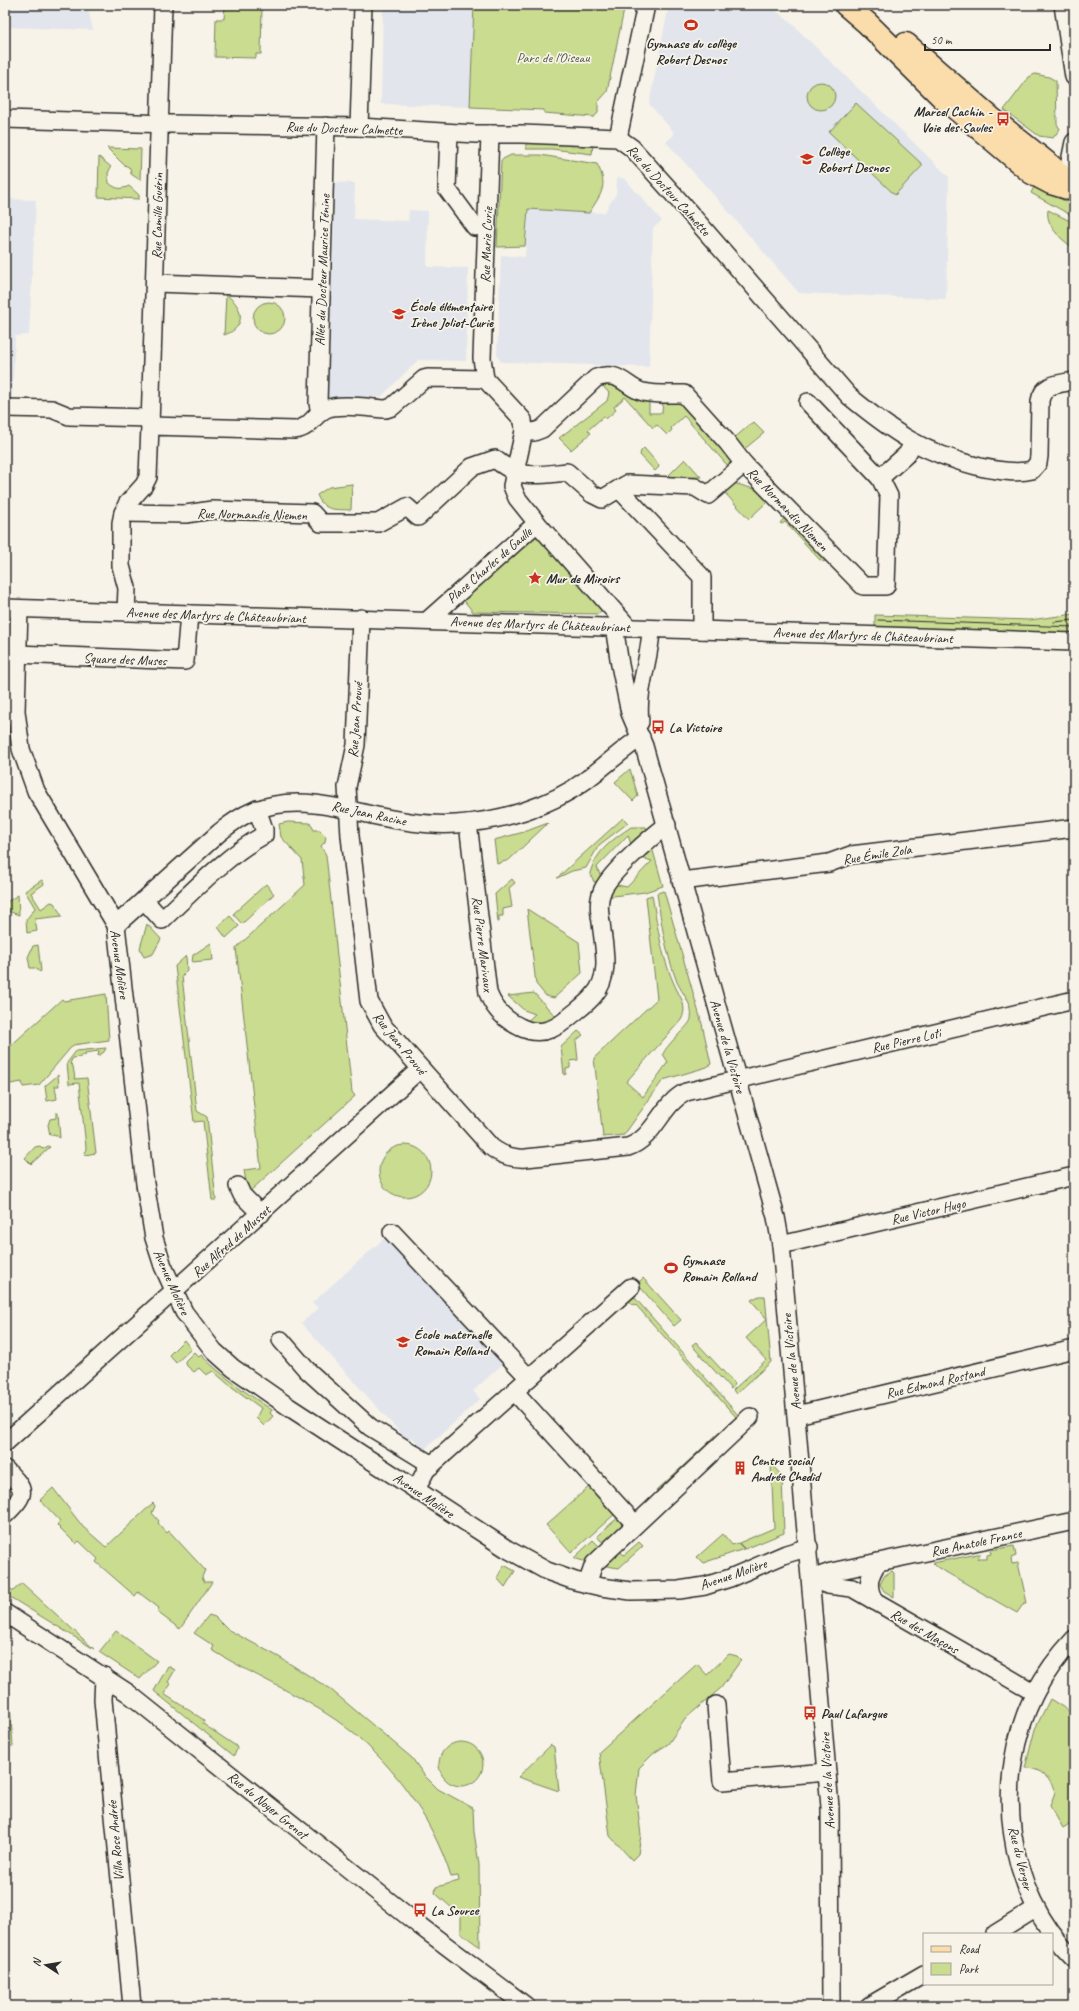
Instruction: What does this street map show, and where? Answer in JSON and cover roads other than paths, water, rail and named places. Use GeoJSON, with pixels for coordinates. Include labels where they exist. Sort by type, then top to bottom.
{"type":"FeatureCollection","features":[{"type":"Feature","properties":{"kind":"main road"},"geometry":{"type":"LineString","coordinates":[[846,5],[867,23],[942,97],[1032,173],[1051,183],[1070,188]]}},
{"type":"Feature","properties":{"kind":"main road"},"geometry":{"type":"LineString","coordinates":[[862,5],[991,118],[1051,166],[1070,188]]}},
{"type":"Feature","properties":{"kind":"street","name":"Rue Camille Guérin"},"geometry":{"type":"LineString","coordinates":[[123,513],[127,504],[144,485],[148,477],[163,5]]}},
{"type":"Feature","properties":{"kind":"street"},"geometry":{"type":"LineString","coordinates":[[360,127],[363,5]]}},
{"type":"Feature","properties":{"kind":"street"},"geometry":{"type":"LineString","coordinates":[[618,138],[646,5]]}},
{"type":"Feature","properties":{"kind":"street"},"geometry":{"type":"LineString","coordinates":[[1063,5],[1070,24],[1074,77]]}},
{"type":"Feature","properties":{"kind":"street","name":"Rue du Docteur Calmette"},"geometry":{"type":"LineString","coordinates":[[5,119],[159,124],[360,127],[448,133],[618,138],[632,148],[668,188],[849,396],[876,418],[912,443],[949,458],[987,468],[1022,471],[1032,470],[1038,463],[1040,401],[1043,393],[1051,386],[1074,381]]}},
{"type":"Feature","properties":{"kind":"street","name":"Allée du Docteur Maurice Ténine"},"geometry":{"type":"LineString","coordinates":[[320,413],[318,403],[326,126]]}},
{"type":"Feature","properties":{"kind":"street","name":"Rue Marie Curie"},"geometry":{"type":"LineString","coordinates":[[448,133],[447,189],[475,227]]}},
{"type":"Feature","properties":{"kind":"street","name":"Rue Marie Curie"},"geometry":{"type":"LineString","coordinates":[[485,379],[482,358],[490,134]]}},
{"type":"Feature","properties":{"kind":"street"},"geometry":{"type":"LineString","coordinates":[[1070,188],[1074,142]]}},
{"type":"Feature","properties":{"kind":"street"},"geometry":{"type":"LineString","coordinates":[[155,283],[321,289]]}},
{"type":"Feature","properties":{"kind":"street"},"geometry":{"type":"LineString","coordinates":[[524,431],[534,432],[542,429],[599,377],[621,378],[641,392],[684,394],[727,442],[744,464]]}},
{"type":"Feature","properties":{"kind":"street"},"geometry":{"type":"LineString","coordinates":[[5,408],[52,409],[69,416],[295,430],[310,425],[320,413],[326,409],[335,407],[386,409],[392,407],[424,379],[485,379],[521,417],[524,431],[512,486],[515,494],[537,523]]}},
{"type":"Feature","properties":{"kind":"street"},"geometry":{"type":"LineString","coordinates":[[808,402],[880,478],[907,454],[912,443]]}},
{"type":"Feature","properties":{"kind":"street","name":"Rue Normandie Niemen"},"geometry":{"type":"LineString","coordinates":[[123,513],[186,514],[212,510],[312,513],[321,523],[378,524],[407,507],[418,517],[472,467],[495,459],[509,470],[515,472],[532,475],[567,472],[592,494],[602,499],[627,484],[695,487],[708,495],[744,464],[863,586],[886,586],[889,496],[880,478]]}},
{"type":"Feature","properties":{"kind":"street"},"geometry":{"type":"LineString","coordinates":[[619,489],[702,577],[702,630]]}},
{"type":"Feature","properties":{"kind":"street"},"geometry":{"type":"LineString","coordinates":[[123,513],[121,566],[127,588],[126,612]]}},
{"type":"Feature","properties":{"kind":"street","name":"Place Charles de Gaulle"},"geometry":{"type":"LineString","coordinates":[[428,620],[537,523],[622,627]]}},
{"type":"Feature","properties":{"kind":"street","name":"Avenue des Martyrs de Châteaubriant"},"geometry":{"type":"LineString","coordinates":[[12,608],[428,620],[622,627],[651,630],[702,630],[1074,642]]}},
{"type":"Feature","properties":{"kind":"street","name":"Avenue Molière"},"geometry":{"type":"LineString","coordinates":[[12,608],[17,654],[16,720],[18,738],[24,762],[36,791],[116,925],[148,1206],[156,1246],[162,1266],[191,1323],[214,1351],[233,1368],[507,1549],[533,1564],[563,1577],[587,1584],[631,1591],[679,1590],[705,1586],[730,1578],[786,1554],[809,1547]]}},
{"type":"Feature","properties":{"kind":"street","name":"Square des Muses"},"geometry":{"type":"LineString","coordinates":[[17,654],[185,661],[189,614]]}},
{"type":"Feature","properties":{"kind":"street","name":"Rue Jean Prouvé"},"geometry":{"type":"LineString","coordinates":[[361,618],[356,746],[347,787],[348,809],[369,1001],[382,1025],[491,1147],[502,1154],[519,1158],[636,1144],[645,1138],[678,1096],[686,1092],[737,1080]]}},
{"type":"Feature","properties":{"kind":"street","name":"Avenue de la Victoire"},"geometry":{"type":"LineString","coordinates":[[622,627],[620,665],[630,713],[641,737],[667,825],[681,881],[776,1217],[781,1245],[809,1547],[830,1806],[831,2006]]}},
{"type":"Feature","properties":{"kind":"street","name":"Avenue de la Victoire"},"geometry":{"type":"LineString","coordinates":[[641,737],[638,712],[640,688],[649,652],[651,630]]}},
{"type":"Feature","properties":{"kind":"street","name":"Rue Jean Racine"},"geometry":{"type":"LineString","coordinates":[[116,925],[220,832],[236,820],[257,809],[272,804],[293,802],[326,804],[372,815],[419,823],[468,823],[522,811],[560,796],[585,780],[641,737]]}},
{"type":"Feature","properties":{"kind":"street"},"geometry":{"type":"LineString","coordinates":[[144,900],[162,920],[244,847],[264,835],[264,829],[257,809]]}},
{"type":"Feature","properties":{"kind":"street","name":"Rue Pierre Marivaux"},"geometry":{"type":"LineString","coordinates":[[468,823],[488,993],[496,1009],[509,1021],[522,1028],[538,1032],[549,1031],[560,1025],[594,996],[600,987],[604,974],[605,959],[599,910],[601,894],[607,882],[649,838],[667,825]]}},
{"type":"Feature","properties":{"kind":"street","name":"Rue Émile Zola"},"geometry":{"type":"LineString","coordinates":[[681,881],[829,863],[851,855],[1074,828]]}},
{"type":"Feature","properties":{"kind":"street","name":"Rue Pierre Loti"},"geometry":{"type":"LineString","coordinates":[[737,1080],[1074,1000]]}},
{"type":"Feature","properties":{"kind":"street","name":"Rue Alfred de Musset"},"geometry":{"type":"LineString","coordinates":[[5,1443],[262,1214],[420,1069]]}},
{"type":"Feature","properties":{"kind":"street","name":"Rue Victor Hugo"},"geometry":{"type":"LineString","coordinates":[[781,1245],[1074,1176]]}},
{"type":"Feature","properties":{"kind":"street"},"geometry":{"type":"LineString","coordinates":[[238,1186],[242,1195],[262,1214]]}},
{"type":"Feature","properties":{"kind":"street"},"geometry":{"type":"LineString","coordinates":[[392,1232],[529,1378]]}},
{"type":"Feature","properties":{"kind":"street"},"geometry":{"type":"LineString","coordinates":[[416,1490],[426,1470],[631,1287]]}},
{"type":"Feature","properties":{"kind":"street"},"geometry":{"type":"LineString","coordinates":[[281,1340],[306,1369],[370,1427],[432,1465]]}},
{"type":"Feature","properties":{"kind":"street","name":"Rue Edmond Rostand"},"geometry":{"type":"LineString","coordinates":[[796,1415],[1074,1350]]}},
{"type":"Feature","properties":{"kind":"street"},"geometry":{"type":"LineString","coordinates":[[514,1391],[635,1524]]}},
{"type":"Feature","properties":{"kind":"street"},"geometry":{"type":"LineString","coordinates":[[587,1584],[594,1564],[750,1417]]}},
{"type":"Feature","properties":{"kind":"street"},"geometry":{"type":"LineString","coordinates":[[5,1469],[21,1487],[22,1492],[20,1500],[5,1515]]}},
{"type":"Feature","properties":{"kind":"street","name":"Rue Anatole France"},"geometry":{"type":"LineString","coordinates":[[811,1579],[828,1573],[1074,1521]]}},
{"type":"Feature","properties":{"kind":"street"},"geometry":{"type":"LineString","coordinates":[[874,1601],[869,1589],[869,1578],[878,1562]]}},
{"type":"Feature","properties":{"kind":"street","name":"Rue des Maçons"},"geometry":{"type":"LineString","coordinates":[[811,1579],[828,1585],[852,1588],[1035,1693]]}},
{"type":"Feature","properties":{"kind":"street","name":"Rue du Noyer Grenot"},"geometry":{"type":"LineString","coordinates":[[5,1614],[104,1676],[128,1693],[414,1921],[526,2006]]}},
{"type":"Feature","properties":{"kind":"street","name":"Rue du Verger"},"geometry":{"type":"LineString","coordinates":[[1074,1639],[1057,1660],[1035,1693],[1022,1726],[1014,1755],[1010,1801],[1016,1851],[1035,1909],[1074,1959]]}},
{"type":"Feature","properties":{"kind":"street","name":"Villa Rose Andrée"},"geometry":{"type":"LineString","coordinates":[[104,1676],[102,1700],[132,2006]]}},
{"type":"Feature","properties":{"kind":"street"},"geometry":{"type":"LineString","coordinates":[[716,1705],[722,1781],[827,1772]]}},
{"type":"Feature","properties":{"kind":"street"},"geometry":{"type":"LineString","coordinates":[[997,1933],[1035,1909]]}},
{"type":"Feature","properties":{"kind":"street"},"geometry":{"type":"LineString","coordinates":[[869,2006],[923,1975]]}},
{"type":"Feature","properties":{"kind":"tram line"},"geometry":{"type":"LineString","coordinates":[[878,620],[1074,627]]}},
{"type":"Feature","properties":{"kind":"tram line"},"geometry":{"type":"LineString","coordinates":[[1054,622],[1074,620]]}},
{"type":"Feature","properties":{"kind":"place","name":"Gymnase du collège Robert Desnos"},"geometry":{"type":"Point","coordinates":[691,25]}},
{"type":"Feature","properties":{"kind":"place","name":"Marcel Cachin - Voie des Saules"},"geometry":{"type":"Point","coordinates":[1003,119]}},
{"type":"Feature","properties":{"kind":"place","name":"Collège Robert Desnos"},"geometry":{"type":"Point","coordinates":[807,159]}},
{"type":"Feature","properties":{"kind":"place","name":"École élémentaire Irène Joliot-Curie"},"geometry":{"type":"Point","coordinates":[399,314]}},
{"type":"Feature","properties":{"kind":"place","name":"Mur de Miroirs"},"geometry":{"type":"Point","coordinates":[535,578]}},
{"type":"Feature","properties":{"kind":"place","name":"La Victoire"},"geometry":{"type":"Point","coordinates":[658,727]}},
{"type":"Feature","properties":{"kind":"place","name":"Gymnase Romain Rolland"},"geometry":{"type":"Point","coordinates":[671,1268]}},
{"type":"Feature","properties":{"kind":"place","name":"École maternelle Romain Rolland"},"geometry":{"type":"Point","coordinates":[403,1342]}},
{"type":"Feature","properties":{"kind":"place","name":"Centre social Andrée Chedid"},"geometry":{"type":"Point","coordinates":[740,1468]}},
{"type":"Feature","properties":{"kind":"place","name":"Paul Lafargue"},"geometry":{"type":"Point","coordinates":[810,1713]}},
{"type":"Feature","properties":{"kind":"place","name":"La Source"},"geometry":{"type":"Point","coordinates":[420,1910]}},
{"type":"Feature","properties":{"kind":"park label","name":"Parc de l'Oiseau"},"geometry":{"type":"Point","coordinates":[553,57]}}]}
